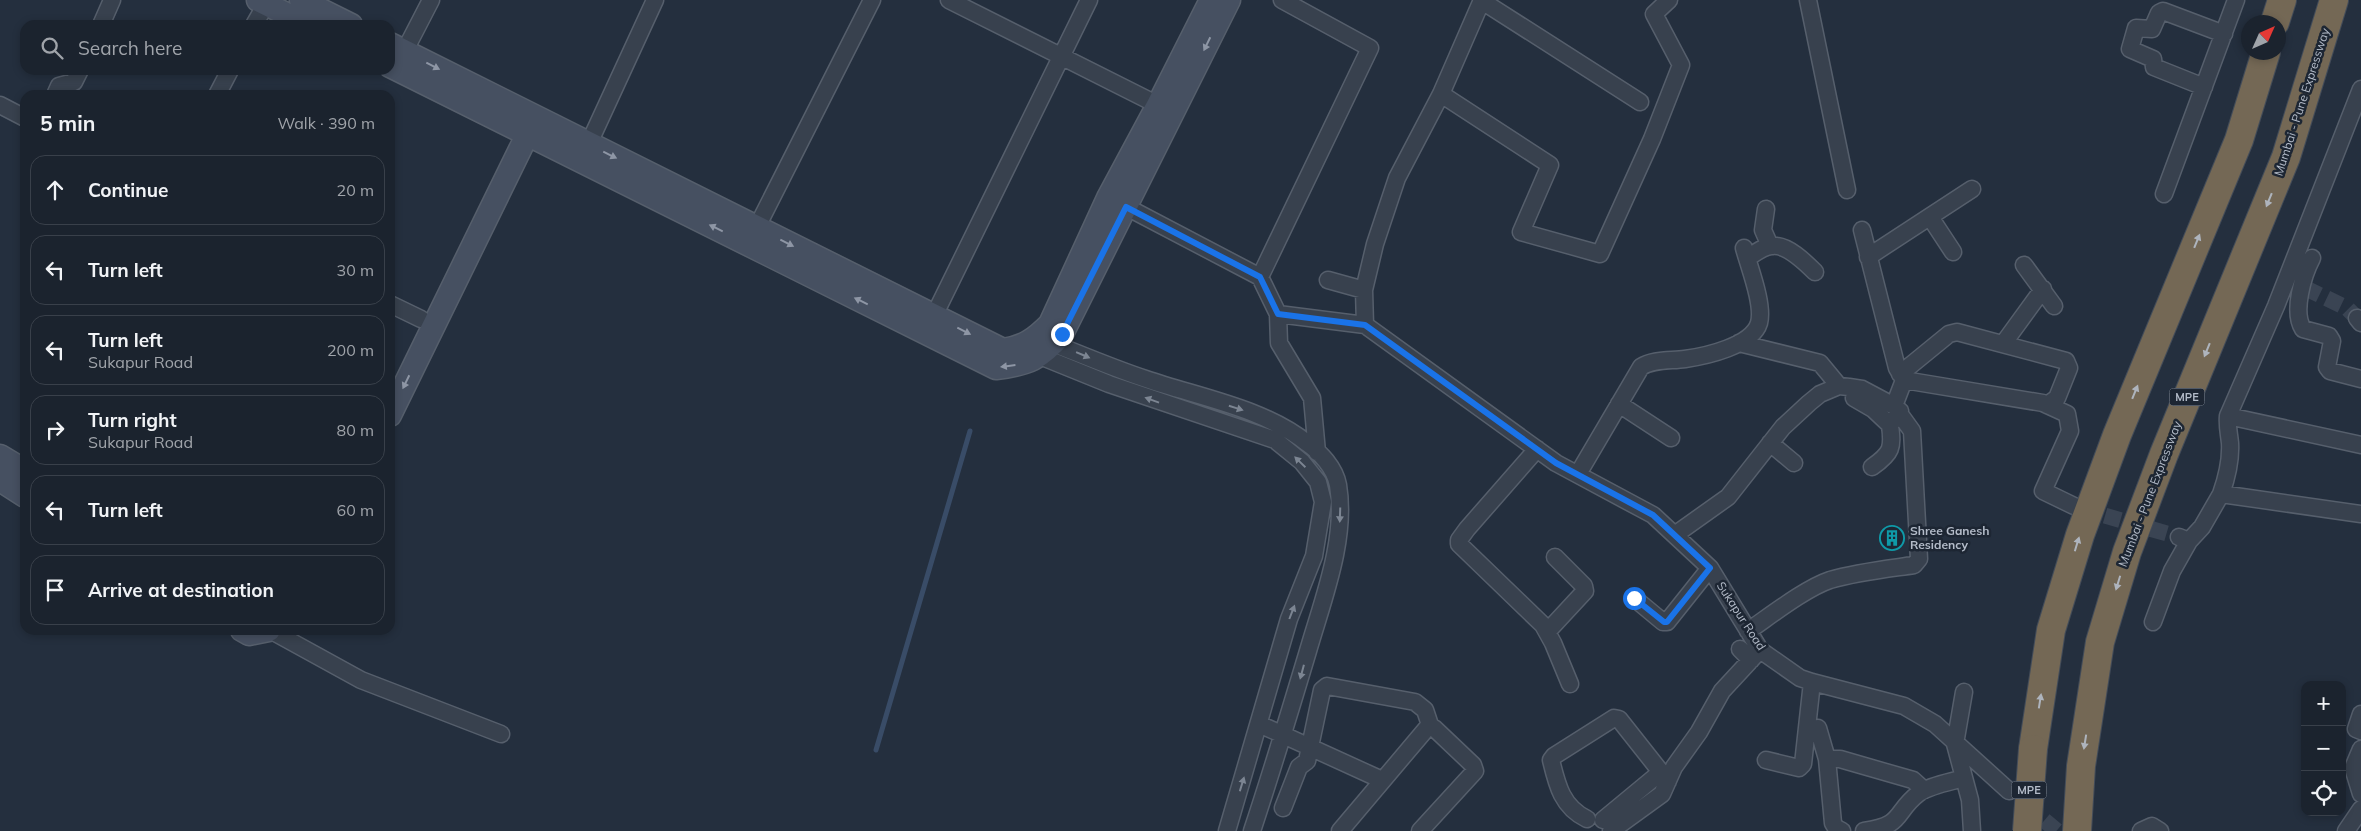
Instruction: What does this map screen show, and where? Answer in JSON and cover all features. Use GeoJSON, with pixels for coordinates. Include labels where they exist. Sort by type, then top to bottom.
{"type":"FeatureCollection","features":[{"type":"Feature","properties":{"kind":"highway"},"geometry":{"type":"LineString","coordinates":[[2277,15],[2282,0]]}},
{"type":"Feature","properties":{"kind":"highway","name":"Mumbai - Pune Expressway"},"geometry":{"type":"LineString","coordinates":[[2077,831],[2081,766],[2100,642],[2127,552],[2164,454],[2286,157],[2334,2]]}},
{"type":"Feature","properties":{"kind":"highway","name":"MPE"},"geometry":{"type":"LineString","coordinates":[[2027,831],[2032,750],[2051,630],[2080,536],[2117,435],[2239,140],[2264,60]]}},
{"type":"Feature","properties":{"kind":"street"},"geometry":{"type":"LineString","coordinates":[[103,20],[112,0]]}},
{"type":"Feature","properties":{"kind":"street"},"geometry":{"type":"LineString","coordinates":[[301,0],[341,20]]}},
{"type":"Feature","properties":{"kind":"street"},"geometry":{"type":"LineString","coordinates":[[431,0],[395,58],[930,324],[1003,350],[1037,346],[1264,418],[1288,430],[1317,452],[1328,464],[1338,482],[1340,508],[1339,537],[1321,608],[1252,831]]}},
{"type":"Feature","properties":{"kind":"street"},"geometry":{"type":"LineString","coordinates":[[585,153],[655,0]]}},
{"type":"Feature","properties":{"kind":"street"},"geometry":{"type":"LineString","coordinates":[[757,228],[872,0]]}},
{"type":"Feature","properties":{"kind":"street"},"geometry":{"type":"LineString","coordinates":[[949,0],[1158,105]]}},
{"type":"Feature","properties":{"kind":"street"},"geometry":{"type":"LineString","coordinates":[[930,324],[1089,0]]}},
{"type":"Feature","properties":{"kind":"street"},"geometry":{"type":"LineString","coordinates":[[1117,203],[1158,105],[1211,0]]}},
{"type":"Feature","properties":{"kind":"street"},"geometry":{"type":"LineString","coordinates":[[1037,346],[1229,0]]}},
{"type":"Feature","properties":{"kind":"street"},"geometry":{"type":"LineString","coordinates":[[1260,277],[1370,48],[1282,0]]}},
{"type":"Feature","properties":{"kind":"street"},"geometry":{"type":"LineString","coordinates":[[1365,325],[1364,290],[1375,244],[1397,178],[1441,94],[1482,0],[1640,102]]}},
{"type":"Feature","properties":{"kind":"street"},"geometry":{"type":"LineString","coordinates":[[1441,94],[1550,165],[1521,232],[1600,254],[1652,139],[1681,65],[1654,14],[1669,0]]}},
{"type":"Feature","properties":{"kind":"street"},"geometry":{"type":"LineString","coordinates":[[1808,0],[1847,190]]}},
{"type":"Feature","properties":{"kind":"street"},"geometry":{"type":"LineString","coordinates":[[2164,194],[2236,0]]}},
{"type":"Feature","properties":{"kind":"street"},"geometry":{"type":"LineString","coordinates":[[256,20],[262,2],[298,20]]}},
{"type":"Feature","properties":{"kind":"street"},"geometry":{"type":"LineString","coordinates":[[2204,87],[2154,67],[2153,59],[2130,49],[2136,28],[2152,29],[2158,13],[2163,11],[2224,34]]}},
{"type":"Feature","properties":{"kind":"street"},"geometry":{"type":"LineString","coordinates":[[57,90],[59,86],[74,82],[78,75]]}},
{"type":"Feature","properties":{"kind":"street"},"geometry":{"type":"LineString","coordinates":[[220,90],[227,75]]}},
{"type":"Feature","properties":{"kind":"street"},"geometry":{"type":"LineString","coordinates":[[2153,622],[2184,539],[2202,527],[2222,494],[2228,473],[2230,443],[2226,430],[2228,416],[2286,281],[2361,89]]}},
{"type":"Feature","properties":{"kind":"street"},"geometry":{"type":"LineString","coordinates":[[0,105],[20,115]]}},
{"type":"Feature","properties":{"kind":"street"},"geometry":{"type":"LineString","coordinates":[[395,370],[526,124]]}},
{"type":"Feature","properties":{"kind":"street"},"geometry":{"type":"LineString","coordinates":[[395,404],[526,124]]}},
{"type":"Feature","properties":{"kind":"street"},"geometry":{"type":"LineString","coordinates":[[585,153],[757,228],[930,324]]}},
{"type":"Feature","properties":{"kind":"street"},"geometry":{"type":"LineString","coordinates":[[1868,257],[1972,189]]}},
{"type":"Feature","properties":{"kind":"street"},"geometry":{"type":"LineString","coordinates":[[1117,203],[1260,277],[1278,314],[1279,343],[1312,398],[1317,452]]}},
{"type":"Feature","properties":{"kind":"street"},"geometry":{"type":"LineString","coordinates":[[1766,209],[1763,230],[1770,246]]}},
{"type":"Feature","properties":{"kind":"street"},"geometry":{"type":"LineString","coordinates":[[1930,217],[1953,252]]}},
{"type":"Feature","properties":{"kind":"street"},"geometry":{"type":"LineString","coordinates":[[1862,230],[1902,377],[1895,414],[1892,446],[1890,452],[1872,467]]}},
{"type":"Feature","properties":{"kind":"street"},"geometry":{"type":"LineString","coordinates":[[1578,474],[1641,367],[1647,363],[1695,357],[1728,349],[1754,332],[1759,323],[1759,306],[1745,253],[1770,246],[1780,246],[1806,262],[1815,272]]}},
{"type":"Feature","properties":{"kind":"street"},"geometry":{"type":"LineString","coordinates":[[2312,258],[2302,277],[2304,288],[2299,314],[2300,324],[2304,329],[2329,336],[2332,341],[2327,367],[2330,371],[2361,378]]}},
{"type":"Feature","properties":{"kind":"street"},"geometry":{"type":"LineString","coordinates":[[2024,265],[2054,306]]}},
{"type":"Feature","properties":{"kind":"street"},"geometry":{"type":"LineString","coordinates":[[1328,280],[1364,290]]}},
{"type":"Feature","properties":{"kind":"street"},"geometry":{"type":"LineString","coordinates":[[2286,281],[2304,288]]}},
{"type":"Feature","properties":{"kind":"street"},"geometry":{"type":"LineString","coordinates":[[2003,344],[2043,290]]}},
{"type":"Feature","properties":{"kind":"street"},"geometry":{"type":"LineString","coordinates":[[395,306],[421,319]]}},
{"type":"Feature","properties":{"kind":"street","name":"Sukapur Road"},"geometry":{"type":"LineString","coordinates":[[1278,314],[1365,325],[1538,449],[1578,474],[1653,515],[1676,534],[1710,568],[1748,631],[1751,653],[1800,678],[1904,706],[1935,724],[2009,791]]}},
{"type":"Feature","properties":{"kind":"street"},"geometry":{"type":"LineString","coordinates":[[1902,377],[1949,334],[1957,332],[2066,361],[2069,368],[2057,398],[2047,405]]}},
{"type":"Feature","properties":{"kind":"street"},"geometry":{"type":"LineString","coordinates":[[1740,342],[1820,363],[1839,386]]}},
{"type":"Feature","properties":{"kind":"street"},"geometry":{"type":"LineString","coordinates":[[1037,346],[1141,396],[1275,440],[1302,462],[1318,482],[1323,502],[1314,556],[1289,619],[1227,831]]}},
{"type":"Feature","properties":{"kind":"street"},"geometry":{"type":"LineString","coordinates":[[1902,377],[2047,405],[2066,414],[2070,431],[2043,491],[2074,506]]}},
{"type":"Feature","properties":{"kind":"street"},"geometry":{"type":"LineString","coordinates":[[1747,489],[1783,427],[1820,394],[1839,386],[1862,389],[1895,414],[1912,430],[1919,559],[1914,565],[1829,580],[1780,608],[1748,631]]}},
{"type":"Feature","properties":{"kind":"street"},"geometry":{"type":"LineString","coordinates":[[1854,398],[1873,409],[1895,414]]}},
{"type":"Feature","properties":{"kind":"street"},"geometry":{"type":"LineString","coordinates":[[1676,534],[1728,497],[1820,405],[1829,400]]}},
{"type":"Feature","properties":{"kind":"street"},"geometry":{"type":"LineString","coordinates":[[1619,404],[1671,438]]}},
{"type":"Feature","properties":{"kind":"street"},"geometry":{"type":"LineString","coordinates":[[2228,416],[2361,446]]}},
{"type":"Feature","properties":{"kind":"street"},"geometry":{"type":"LineString","coordinates":[[1538,449],[1467,529],[1459,540],[1459,544],[1524,606],[1547,632],[1570,684]]}},
{"type":"Feature","properties":{"kind":"street"},"geometry":{"type":"LineString","coordinates":[[0,456],[20,468]]}},
{"type":"Feature","properties":{"kind":"street"},"geometry":{"type":"LineString","coordinates":[[1765,458],[1794,463]]}},
{"type":"Feature","properties":{"kind":"street"},"geometry":{"type":"LineString","coordinates":[[1,484],[20,494]]}},
{"type":"Feature","properties":{"kind":"street"},"geometry":{"type":"LineString","coordinates":[[2222,494],[2361,514]]}},
{"type":"Feature","properties":{"kind":"street"},"geometry":{"type":"LineString","coordinates":[[1547,632],[1585,591],[1584,586],[1555,557]]}},
{"type":"Feature","properties":{"kind":"street"},"geometry":{"type":"LineString","coordinates":[[1634,598],[1664,622],[1667,622],[1710,568]]}},
{"type":"Feature","properties":{"kind":"street"},"geometry":{"type":"LineString","coordinates":[[278,635],[361,680],[501,734]]}},
{"type":"Feature","properties":{"kind":"street"},"geometry":{"type":"LineString","coordinates":[[1664,776],[1619,718],[1614,718],[1554,756],[1551,760],[1563,799],[1570,808],[1601,823],[1662,794],[1664,776],[1674,767],[1699,732],[1722,691],[1751,653]]}},
{"type":"Feature","properties":{"kind":"street"},"geometry":{"type":"LineString","coordinates":[[1766,760],[1799,768],[1803,764],[1812,682]]}},
{"type":"Feature","properties":{"kind":"street"},"geometry":{"type":"LineString","coordinates":[[1283,808],[1299,767],[1307,761],[1322,690],[1327,686],[1416,702],[1425,710],[1431,728]]}},
{"type":"Feature","properties":{"kind":"street"},"geometry":{"type":"LineString","coordinates":[[1964,692],[1955,744],[1970,800],[1972,831]]}},
{"type":"Feature","properties":{"kind":"street"},"geometry":{"type":"LineString","coordinates":[[2361,714],[2356,729],[2361,731]]}},
{"type":"Feature","properties":{"kind":"street"},"geometry":{"type":"LineString","coordinates":[[1259,724],[1382,780]]}},
{"type":"Feature","properties":{"kind":"street"},"geometry":{"type":"LineString","coordinates":[[1340,831],[1427,728],[1434,728],[1474,765],[1475,771],[1420,831]]}},
{"type":"Feature","properties":{"kind":"street"},"geometry":{"type":"LineString","coordinates":[[1818,728],[1827,759],[1833,823],[1836,828],[1842,831]]}},
{"type":"Feature","properties":{"kind":"street"},"geometry":{"type":"LineString","coordinates":[[2361,749],[2354,768],[2361,794]]}},
{"type":"Feature","properties":{"kind":"street"},"geometry":{"type":"LineString","coordinates":[[1827,759],[1840,760],[1913,780],[1924,790]]}},
{"type":"Feature","properties":{"kind":"street"},"geometry":{"type":"LineString","coordinates":[[1864,831],[1885,828],[1892,824],[1918,794],[1924,790],[1964,778]]}},
{"type":"Feature","properties":{"kind":"street"},"geometry":{"type":"LineString","coordinates":[[2346,831],[2361,809]]}},
{"type":"Feature","properties":{"kind":"street"},"geometry":{"type":"LineString","coordinates":[[2141,831],[2152,826],[2160,831]]}},
{"type":"Feature","properties":{"kind":"waterway"},"geometry":{"type":"LineString","coordinates":[[876,750],[970,431]]}},
{"type":"Feature","properties":{"kind":"tunnel"},"geometry":{"type":"LineString","coordinates":[[2305,288],[2347,308],[2357,318]]}},
{"type":"Feature","properties":{"kind":"tunnel"},"geometry":{"type":"LineString","coordinates":[[2082,509],[2179,537]]}},
{"type":"Feature","properties":{"kind":"tunnel"},"geometry":{"type":"LineString","coordinates":[[2026,805],[2057,831]]}},
{"type":"Feature","properties":{"kind":"place","name":"Shree Ganesh Residency"},"geometry":{"type":"Point","coordinates":[1892,538]}},
{"type":"Feature","properties":{"kind":"route"},"geometry":{"type":"LineString","coordinates":[[1062,334],[1126,207],[1260,277],[1278,314],[1365,325],[1556,463],[1653,515],[1676,534],[1710,568],[1667,622],[1664,622],[1634,598]]}}]}
